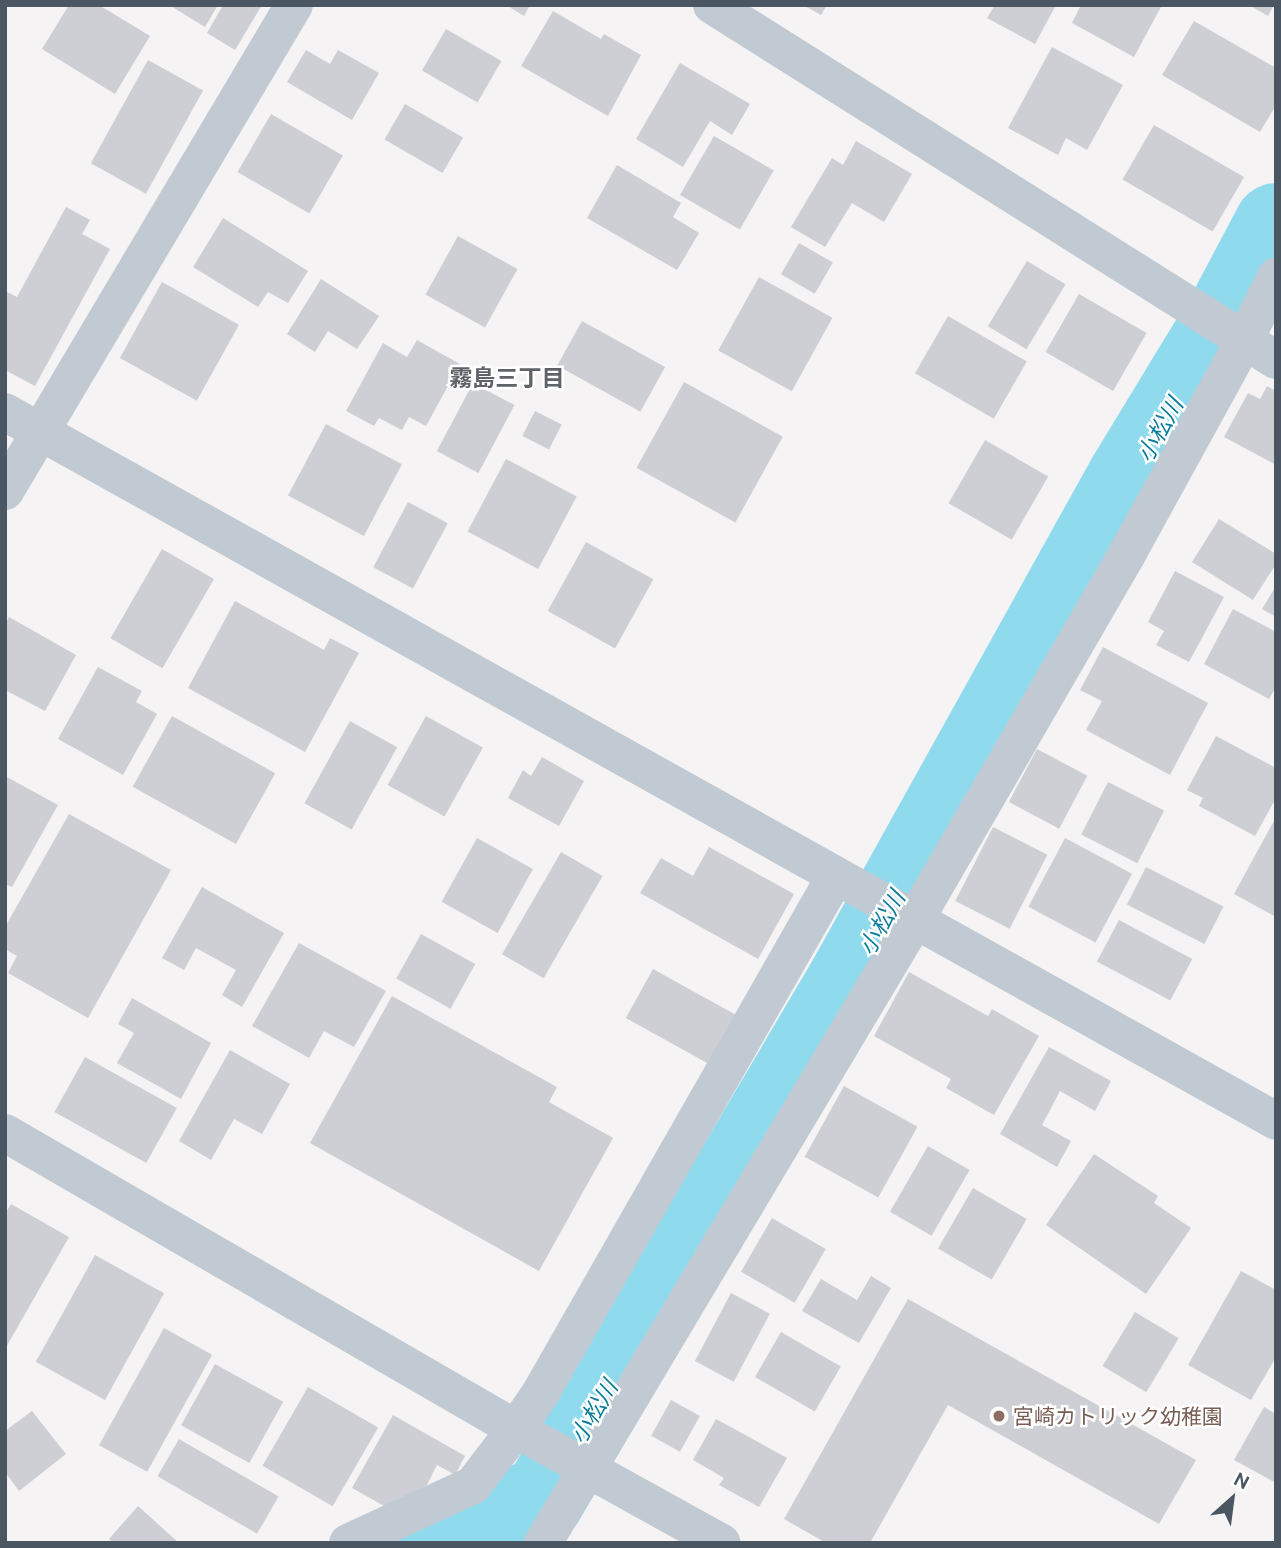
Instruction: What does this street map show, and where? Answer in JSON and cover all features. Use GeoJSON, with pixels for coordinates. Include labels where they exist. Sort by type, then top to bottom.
{"type":"FeatureCollection","features":[{"type":"Feature","properties":{"kind":"street"},"geometry":{"type":"LineString","coordinates":[[5,491],[294,5]]}},
{"type":"Feature","properties":{"kind":"street"},"geometry":{"type":"LineString","coordinates":[[712,5],[1260,350]]}},
{"type":"Feature","properties":{"kind":"street"},"geometry":{"type":"LineString","coordinates":[[540,1540],[587,1469],[915,920],[1127,554],[1260,350],[1276,277]]}},
{"type":"Feature","properties":{"kind":"street"},"geometry":{"type":"LineString","coordinates":[[5,412],[1276,1121]]}},
{"type":"Feature","properties":{"kind":"street"},"geometry":{"type":"LineString","coordinates":[[348,1543],[473,1485],[516,1429],[547,1382],[835,877]]}},
{"type":"Feature","properties":{"kind":"street"},"geometry":{"type":"LineString","coordinates":[[5,1133],[516,1429],[722,1543]]}},
{"type":"Feature","properties":{"kind":"building"},"geometry":{"type":"Polygon","coordinates":[[[69,5],[99,5],[150,36],[115,94],[42,49],[69,5]]]}},
{"type":"Feature","properties":{"kind":"building"},"geometry":{"type":"Polygon","coordinates":[[[169,5],[218,5],[205,27],[169,5]]]}},
{"type":"Feature","properties":{"kind":"building"},"geometry":{"type":"Polygon","coordinates":[[[223,5],[262,5],[235,50],[207,33],[223,5]]]}},
{"type":"Feature","properties":{"kind":"building"},"geometry":{"type":"Polygon","coordinates":[[[506,5],[530,5],[524,16],[506,5]]]}},
{"type":"Feature","properties":{"kind":"building"},"geometry":{"type":"Polygon","coordinates":[[[803,5],[827,5],[821,15],[803,5]]]}},
{"type":"Feature","properties":{"kind":"building"},"geometry":{"type":"Polygon","coordinates":[[[995,5],[1056,5],[1035,44],[987,18],[995,5]]]}},
{"type":"Feature","properties":{"kind":"building"},"geometry":{"type":"Polygon","coordinates":[[[1081,5],[1162,5],[1134,57],[1072,23],[1081,5]]]}},
{"type":"Feature","properties":{"kind":"building"},"geometry":{"type":"Polygon","coordinates":[[[1249,5],[1274,5],[1268,16],[1249,5]]]}},
{"type":"Feature","properties":{"kind":"building"},"geometry":{"type":"Polygon","coordinates":[[[553,11],[601,39],[604,34],[641,55],[608,116],[521,66],[553,11]]]}},
{"type":"Feature","properties":{"kind":"building"},"geometry":{"type":"Polygon","coordinates":[[[1194,21],[1276,68],[1276,105],[1260,132],[1162,75],[1194,21]]]}},
{"type":"Feature","properties":{"kind":"building"},"geometry":{"type":"Polygon","coordinates":[[[446,29],[501,61],[477,103],[422,71],[446,29]]]}},
{"type":"Feature","properties":{"kind":"building"},"geometry":{"type":"Polygon","coordinates":[[[1052,47],[1123,85],[1087,150],[1066,138],[1058,155],[1008,128],[1052,47]]]}},
{"type":"Feature","properties":{"kind":"building"},"geometry":{"type":"Polygon","coordinates":[[[306,50],[330,64],[338,50],[379,73],[352,120],[287,82],[306,50]]]}},
{"type":"Feature","properties":{"kind":"building"},"geometry":{"type":"Polygon","coordinates":[[[148,60],[203,91],[146,194],[91,163],[148,60]]]}},
{"type":"Feature","properties":{"kind":"building"},"geometry":{"type":"Polygon","coordinates":[[[680,63],[750,104],[732,135],[710,121],[683,167],[636,139],[680,63]]]}},
{"type":"Feature","properties":{"kind":"building"},"geometry":{"type":"Polygon","coordinates":[[[405,104],[463,138],[443,173],[384,140],[405,104]]]}},
{"type":"Feature","properties":{"kind":"building"},"geometry":{"type":"Polygon","coordinates":[[[271,114],[343,156],[309,214],[238,172],[271,114]]]}},
{"type":"Feature","properties":{"kind":"building"},"geometry":{"type":"Polygon","coordinates":[[[1154,125],[1244,177],[1213,232],[1122,180],[1154,125]]]}},
{"type":"Feature","properties":{"kind":"building"},"geometry":{"type":"Polygon","coordinates":[[[714,136],[774,170],[740,229],[680,195],[714,136]]]}},
{"type":"Feature","properties":{"kind":"building"},"geometry":{"type":"Polygon","coordinates":[[[856,141],[912,174],[884,222],[852,203],[825,247],[791,227],[832,158],[843,165],[856,141]]]}},
{"type":"Feature","properties":{"kind":"building"},"geometry":{"type":"Polygon","coordinates":[[[617,165],[681,203],[673,217],[699,233],[677,270],[587,218],[617,165]]]}},
{"type":"Feature","properties":{"kind":"building"},"geometry":{"type":"Polygon","coordinates":[[[66,207],[90,220],[82,234],[110,249],[35,386],[5,370],[5,291],[17,297],[66,207]]]}},
{"type":"Feature","properties":{"kind":"building"},"geometry":{"type":"Polygon","coordinates":[[[223,218],[308,271],[288,303],[268,292],[258,307],[193,267],[223,218]]]}},
{"type":"Feature","properties":{"kind":"building"},"geometry":{"type":"Polygon","coordinates":[[[458,236],[517,269],[485,328],[426,295],[458,236]]]}},
{"type":"Feature","properties":{"kind":"building"},"geometry":{"type":"Polygon","coordinates":[[[799,243],[833,262],[815,294],[781,274],[799,243]]]}},
{"type":"Feature","properties":{"kind":"building"},"geometry":{"type":"Polygon","coordinates":[[[1027,261],[1066,284],[1026,349],[988,326],[1027,261]]]}},
{"type":"Feature","properties":{"kind":"building"},"geometry":{"type":"Polygon","coordinates":[[[759,277],[832,318],[792,391],[718,350],[759,277]]]}},
{"type":"Feature","properties":{"kind":"building"},"geometry":{"type":"Polygon","coordinates":[[[321,279],[379,316],[357,349],[328,331],[315,352],[287,334],[321,279]]]}},
{"type":"Feature","properties":{"kind":"building"},"geometry":{"type":"Polygon","coordinates":[[[162,282],[239,325],[197,401],[120,358],[162,282]]]}},
{"type":"Feature","properties":{"kind":"building"},"geometry":{"type":"Polygon","coordinates":[[[1079,294],[1147,333],[1113,391],[1046,352],[1079,294]]]}},
{"type":"Feature","properties":{"kind":"building"},"geometry":{"type":"Polygon","coordinates":[[[948,316],[1027,361],[994,419],[915,373],[948,316]]]}},
{"type":"Feature","properties":{"kind":"building"},"geometry":{"type":"Polygon","coordinates":[[[582,321],[665,367],[640,412],[557,366],[582,321]]]}},
{"type":"Feature","properties":{"kind":"building"},"geometry":{"type":"Polygon","coordinates":[[[417,340],[460,364],[426,426],[409,417],[402,430],[379,418],[374,426],[346,411],[383,343],[407,357],[417,340]]]}},
{"type":"Feature","properties":{"kind":"building"},"geometry":{"type":"Polygon","coordinates":[[[684,382],[783,437],[735,522],[636,468],[684,382]]]}},
{"type":"Feature","properties":{"kind":"building"},"geometry":{"type":"Polygon","coordinates":[[[473,383],[514,405],[478,473],[437,451],[473,383]]]}},
{"type":"Feature","properties":{"kind":"building"},"geometry":{"type":"Polygon","coordinates":[[[1267,386],[1276,391],[1276,465],[1224,437],[1248,393],[1260,399],[1267,386]]]}},
{"type":"Feature","properties":{"kind":"building"},"geometry":{"type":"Polygon","coordinates":[[[535,411],[562,425],[549,450],[522,436],[535,411]]]}},
{"type":"Feature","properties":{"kind":"building"},"geometry":{"type":"Polygon","coordinates":[[[326,424],[402,464],[364,536],[288,496],[326,424]]]}},
{"type":"Feature","properties":{"kind":"building"},"geometry":{"type":"Polygon","coordinates":[[[985,440],[1048,476],[1012,540],[949,503],[985,440]]]}},
{"type":"Feature","properties":{"kind":"building"},"geometry":{"type":"Polygon","coordinates":[[[506,459],[577,497],[538,569],[468,531],[506,459]]]}},
{"type":"Feature","properties":{"kind":"building"},"geometry":{"type":"Polygon","coordinates":[[[408,502],[448,523],[413,588],[373,567],[408,502]]]}},
{"type":"Feature","properties":{"kind":"building"},"geometry":{"type":"Polygon","coordinates":[[[1219,519],[1276,554],[1276,564],[1253,600],[1192,562],[1219,519]]]}},
{"type":"Feature","properties":{"kind":"building"},"geometry":{"type":"Polygon","coordinates":[[[586,542],[653,579],[615,648],[548,611],[586,542]]]}},
{"type":"Feature","properties":{"kind":"building"},"geometry":{"type":"Polygon","coordinates":[[[162,549],[214,579],[162,668],[110,638],[162,549]]]}},
{"type":"Feature","properties":{"kind":"building"},"geometry":{"type":"Polygon","coordinates":[[[1175,571],[1224,597],[1189,662],[1156,645],[1164,631],[1148,622],[1175,571]]]}},
{"type":"Feature","properties":{"kind":"building"},"geometry":{"type":"Polygon","coordinates":[[[1276,586],[1276,617],[1262,609],[1276,586]]]}},
{"type":"Feature","properties":{"kind":"building"},"geometry":{"type":"Polygon","coordinates":[[[235,601],[324,650],[330,638],[359,653],[305,752],[188,688],[235,601]]]}},
{"type":"Feature","properties":{"kind":"building"},"geometry":{"type":"Polygon","coordinates":[[[1233,609],[1276,632],[1276,687],[1269,699],[1204,664],[1233,609]]]}},
{"type":"Feature","properties":{"kind":"building"},"geometry":{"type":"Polygon","coordinates":[[[9,617],[76,655],[45,711],[5,690],[5,624],[9,617]]]}},
{"type":"Feature","properties":{"kind":"building"},"geometry":{"type":"Polygon","coordinates":[[[1103,647],[1208,703],[1170,775],[1086,730],[1102,701],[1080,690],[1103,647]]]}},
{"type":"Feature","properties":{"kind":"building"},"geometry":{"type":"Polygon","coordinates":[[[98,667],[142,691],[136,702],[157,714],[123,775],[58,739],[98,667]]]}},
{"type":"Feature","properties":{"kind":"building"},"geometry":{"type":"Polygon","coordinates":[[[172,716],[275,773],[236,844],[133,787],[172,716]]]}},
{"type":"Feature","properties":{"kind":"building"},"geometry":{"type":"Polygon","coordinates":[[[426,716],[483,748],[445,817],[388,785],[426,716]]]}},
{"type":"Feature","properties":{"kind":"building"},"geometry":{"type":"Polygon","coordinates":[[[350,721],[397,747],[352,829],[304,803],[350,721]]]}},
{"type":"Feature","properties":{"kind":"building"},"geometry":{"type":"Polygon","coordinates":[[[1216,736],[1276,768],[1276,798],[1255,836],[1199,806],[1203,798],[1187,790],[1216,736]]]}},
{"type":"Feature","properties":{"kind":"building"},"geometry":{"type":"Polygon","coordinates":[[[1037,749],[1087,776],[1059,829],[1009,802],[1037,749]]]}},
{"type":"Feature","properties":{"kind":"building"},"geometry":{"type":"Polygon","coordinates":[[[542,757],[584,781],[559,826],[508,798],[523,770],[531,776],[542,757]]]}},
{"type":"Feature","properties":{"kind":"building"},"geometry":{"type":"Polygon","coordinates":[[[5,776],[58,805],[12,887],[5,884],[5,776]]]}},
{"type":"Feature","properties":{"kind":"building"},"geometry":{"type":"Polygon","coordinates":[[[1108,782],[1164,811],[1137,863],[1081,835],[1108,782]]]}},
{"type":"Feature","properties":{"kind":"building"},"geometry":{"type":"Polygon","coordinates":[[[69,814],[171,870],[88,1018],[8,973],[17,956],[5,949],[5,927],[69,814]]]}},
{"type":"Feature","properties":{"kind":"building"},"geometry":{"type":"Polygon","coordinates":[[[1276,817],[1276,917],[1234,894],[1276,817]]]}},
{"type":"Feature","properties":{"kind":"building"},"geometry":{"type":"Polygon","coordinates":[[[993,827],[1047,855],[1010,929],[955,901],[993,827]]]}},
{"type":"Feature","properties":{"kind":"building"},"geometry":{"type":"Polygon","coordinates":[[[477,838],[533,869],[498,933],[442,902],[477,838]]]}},
{"type":"Feature","properties":{"kind":"building"},"geometry":{"type":"Polygon","coordinates":[[[1065,838],[1132,874],[1095,943],[1028,907],[1065,838]]]}},
{"type":"Feature","properties":{"kind":"building"},"geometry":{"type":"Polygon","coordinates":[[[709,847],[794,894],[758,959],[640,893],[661,858],[693,876],[709,847]]]}},
{"type":"Feature","properties":{"kind":"building"},"geometry":{"type":"Polygon","coordinates":[[[561,852],[603,876],[544,978],[502,954],[561,852]]]}},
{"type":"Feature","properties":{"kind":"building"},"geometry":{"type":"Polygon","coordinates":[[[1146,867],[1224,906],[1204,944],[1127,904],[1146,867]]]}},
{"type":"Feature","properties":{"kind":"building"},"geometry":{"type":"Polygon","coordinates":[[[202,887],[284,933],[242,1007],[222,995],[236,970],[196,948],[184,970],[162,958],[202,887]]]}},
{"type":"Feature","properties":{"kind":"building"},"geometry":{"type":"Polygon","coordinates":[[[1119,920],[1192,959],[1170,1000],[1097,961],[1119,920]]]}},
{"type":"Feature","properties":{"kind":"building"},"geometry":{"type":"Polygon","coordinates":[[[421,934],[475,964],[451,1009],[396,979],[421,934]]]}},
{"type":"Feature","properties":{"kind":"building"},"geometry":{"type":"Polygon","coordinates":[[[299,943],[386,991],[354,1047],[324,1031],[309,1058],[252,1026],[299,943]]]}},
{"type":"Feature","properties":{"kind":"building"},"geometry":{"type":"Polygon","coordinates":[[[653,969],[737,1016],[710,1065],[626,1018],[653,969]]]}},
{"type":"Feature","properties":{"kind":"building"},"geometry":{"type":"Polygon","coordinates":[[[909,972],[988,1016],[992,1009],[1039,1036],[994,1115],[946,1088],[951,1079],[874,1036],[909,972]]]}},
{"type":"Feature","properties":{"kind":"building"},"geometry":{"type":"Polygon","coordinates":[[[392,996],[557,1087],[549,1102],[613,1138],[539,1271],[310,1143],[392,996]]]}},
{"type":"Feature","properties":{"kind":"building"},"geometry":{"type":"Polygon","coordinates":[[[132,998],[211,1043],[181,1099],[117,1063],[134,1033],[118,1024],[132,998]]]}},
{"type":"Feature","properties":{"kind":"building"},"geometry":{"type":"Polygon","coordinates":[[[1049,1047],[1111,1081],[1095,1111],[1060,1091],[1042,1125],[1071,1141],[1057,1167],[1000,1134],[1049,1047]]]}},
{"type":"Feature","properties":{"kind":"building"},"geometry":{"type":"Polygon","coordinates":[[[230,1050],[290,1084],[262,1134],[234,1119],[211,1160],[179,1141],[230,1050]]]}},
{"type":"Feature","properties":{"kind":"building"},"geometry":{"type":"Polygon","coordinates":[[[85,1057],[177,1108],[146,1163],[54,1112],[85,1057]]]}},
{"type":"Feature","properties":{"kind":"building"},"geometry":{"type":"Polygon","coordinates":[[[844,1086],[917,1127],[878,1198],[805,1157],[844,1086]]]}},
{"type":"Feature","properties":{"kind":"building"},"geometry":{"type":"Polygon","coordinates":[[[928,1146],[970,1170],[932,1236],[890,1212],[928,1146]]]}},
{"type":"Feature","properties":{"kind":"building"},"geometry":{"type":"Polygon","coordinates":[[[1094,1154],[1158,1196],[1154,1203],[1191,1228],[1146,1294],[1046,1225],[1094,1154]]]}},
{"type":"Feature","properties":{"kind":"building"},"geometry":{"type":"Polygon","coordinates":[[[973,1188],[1027,1219],[992,1280],[938,1249],[973,1188]]]}},
{"type":"Feature","properties":{"kind":"building"},"geometry":{"type":"Polygon","coordinates":[[[11,1204],[69,1237],[5,1349],[5,1214],[11,1204]]]}},
{"type":"Feature","properties":{"kind":"building"},"geometry":{"type":"Polygon","coordinates":[[[772,1218],[826,1249],[795,1303],[741,1272],[772,1218]]]}},
{"type":"Feature","properties":{"kind":"building"},"geometry":{"type":"Polygon","coordinates":[[[95,1255],[164,1293],[105,1400],[36,1362],[95,1255]]]}},
{"type":"Feature","properties":{"kind":"building"},"geometry":{"type":"Polygon","coordinates":[[[1241,1271],[1276,1290],[1276,1357],[1251,1400],[1188,1365],[1241,1271]]]}},
{"type":"Feature","properties":{"kind":"building"},"geometry":{"type":"Polygon","coordinates":[[[871,1276],[891,1288],[859,1343],[802,1311],[821,1279],[857,1300],[871,1276]]]}},
{"type":"Feature","properties":{"kind":"building"},"geometry":{"type":"Polygon","coordinates":[[[731,1293],[770,1314],[734,1382],[695,1361],[731,1293]]]}},
{"type":"Feature","properties":{"kind":"building"},"geometry":{"type":"Polygon","coordinates":[[[908,1299],[1196,1460],[1159,1524],[948,1405],[870,1543],[826,1543],[784,1519],[908,1299]]]}},
{"type":"Feature","properties":{"kind":"building"},"geometry":{"type":"Polygon","coordinates":[[[1135,1312],[1179,1338],[1146,1392],[1103,1366],[1135,1312]]]}},
{"type":"Feature","properties":{"kind":"building"},"geometry":{"type":"Polygon","coordinates":[[[164,1328],[212,1355],[147,1472],[99,1445],[164,1328]]]}},
{"type":"Feature","properties":{"kind":"building"},"geometry":{"type":"Polygon","coordinates":[[[781,1332],[841,1366],[815,1412],[755,1377],[781,1332]]]}},
{"type":"Feature","properties":{"kind":"building"},"geometry":{"type":"Polygon","coordinates":[[[215,1364],[283,1402],[249,1463],[181,1425],[215,1364]]]}},
{"type":"Feature","properties":{"kind":"building"},"geometry":{"type":"Polygon","coordinates":[[[308,1387],[378,1428],[333,1506],[263,1466],[308,1387]]]}},
{"type":"Feature","properties":{"kind":"building"},"geometry":{"type":"Polygon","coordinates":[[[671,1400],[700,1416],[680,1452],[651,1436],[671,1400]]]}},
{"type":"Feature","properties":{"kind":"building"},"geometry":{"type":"Polygon","coordinates":[[[1264,1407],[1276,1414],[1276,1483],[1234,1460],[1264,1407]]]}},
{"type":"Feature","properties":{"kind":"building"},"geometry":{"type":"Polygon","coordinates":[[[32,1411],[66,1454],[19,1491],[5,1472],[5,1431],[32,1411]]]}},
{"type":"Feature","properties":{"kind":"building"},"geometry":{"type":"Polygon","coordinates":[[[393,1415],[465,1456],[455,1475],[437,1465],[427,1485],[386,1507],[352,1488],[393,1415]]]}},
{"type":"Feature","properties":{"kind":"building"},"geometry":{"type":"Polygon","coordinates":[[[716,1419],[787,1458],[759,1507],[719,1485],[724,1478],[693,1460],[716,1419]]]}},
{"type":"Feature","properties":{"kind":"building"},"geometry":{"type":"Polygon","coordinates":[[[179,1439],[279,1496],[257,1534],[158,1476],[179,1439]]]}},
{"type":"Feature","properties":{"kind":"building"},"geometry":{"type":"Polygon","coordinates":[[[138,1506],[179,1543],[113,1543],[109,1539],[138,1506]]]}},
{"type":"Feature","properties":{"kind":"waterway","name":"小松川"},"geometry":{"type":"LineString","coordinates":[[416,1543],[543,1499],[851,978],[1129,478],[1231,310],[1276,225]]}},
{"type":"Feature","properties":{"kind":"place","name":"宮崎カトリック幼稚園"},"geometry":{"type":"Point","coordinates":[999,1416]}},
{"type":"Feature","properties":{"kind":"district","name":"霧島三丁目"},"geometry":{"type":"Point","coordinates":[507,378]}}]}
